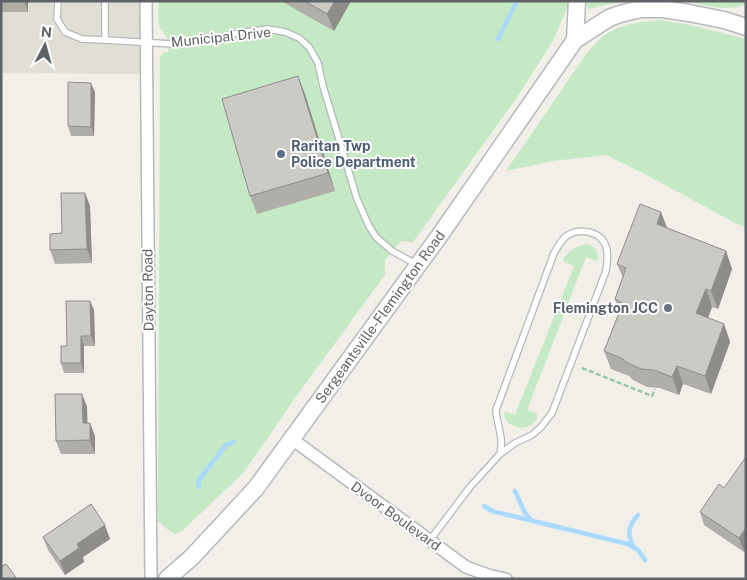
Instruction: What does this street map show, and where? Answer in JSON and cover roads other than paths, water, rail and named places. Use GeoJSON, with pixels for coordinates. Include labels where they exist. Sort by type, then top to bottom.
{"type":"FeatureCollection","features":[{"type":"Feature","properties":{"kind":"main road"},"geometry":{"type":"LineString","coordinates":[[575,40],[577,1]]}},
{"type":"Feature","properties":{"kind":"main road"},"geometry":{"type":"LineString","coordinates":[[666,1],[689,14]]}},
{"type":"Feature","properties":{"kind":"main road","name":"Sergeantsville-Flemington Road"},"geometry":{"type":"LineString","coordinates":[[167,579],[192,556],[256,488],[418,265],[575,40],[609,18],[640,9],[663,10],[724,20]]}},
{"type":"Feature","properties":{"kind":"main road"},"geometry":{"type":"LineString","coordinates":[[724,20],[746,18]]}},
{"type":"Feature","properties":{"kind":"main road"},"geometry":{"type":"LineString","coordinates":[[724,20],[746,27]]}},
{"type":"Feature","properties":{"kind":"street","name":"Dayton Road"},"geometry":{"type":"LineString","coordinates":[[146,1],[151,579]]}},
{"type":"Feature","properties":{"kind":"street","name":"Dvoor Boulevard"},"geometry":{"type":"LineString","coordinates":[[292,439],[466,567],[506,579]]}},
{"type":"Feature","properties":{"kind":"lane","name":"Municipal Drive"},"geometry":{"type":"LineString","coordinates":[[58,1],[57,19],[65,32],[82,39],[172,44],[212,40],[233,34],[267,29],[285,32],[299,38],[309,47],[318,63],[323,86],[357,199],[369,226],[376,238],[392,252],[418,265]]}},
{"type":"Feature","properties":{"kind":"lane"},"geometry":{"type":"LineString","coordinates":[[105,1],[105,40]]}},
{"type":"Feature","properties":{"kind":"lane"},"geometry":{"type":"LineString","coordinates":[[430,540],[470,487],[500,454],[515,443],[532,435],[542,427],[552,413],[606,271],[608,256],[606,244],[598,234],[583,231],[568,234],[560,242],[554,253],[496,410],[502,444],[500,454]]}},
{"type":"Feature","properties":{"kind":"waterway"},"geometry":{"type":"LineString","coordinates":[[498,39],[517,1]]}},
{"type":"Feature","properties":{"kind":"waterway"},"geometry":{"type":"LineString","coordinates":[[199,487],[198,481],[226,445],[234,442]]}},
{"type":"Feature","properties":{"kind":"waterway"},"geometry":{"type":"LineString","coordinates":[[515,491],[525,513],[531,520]]}},
{"type":"Feature","properties":{"kind":"waterway"},"geometry":{"type":"LineString","coordinates":[[484,506],[492,511],[628,544],[638,550],[645,560]]}},
{"type":"Feature","properties":{"kind":"waterway"},"geometry":{"type":"LineString","coordinates":[[633,547],[630,530],[632,523],[638,515]]}},
{"type":"Feature","properties":{"kind":"place","name":"Raritan Twp Police Department"},"geometry":{"type":"Point","coordinates":[281,154]}},
{"type":"Feature","properties":{"kind":"place","name":"Flemington JCC"},"geometry":{"type":"Point","coordinates":[668,308]}}]}
